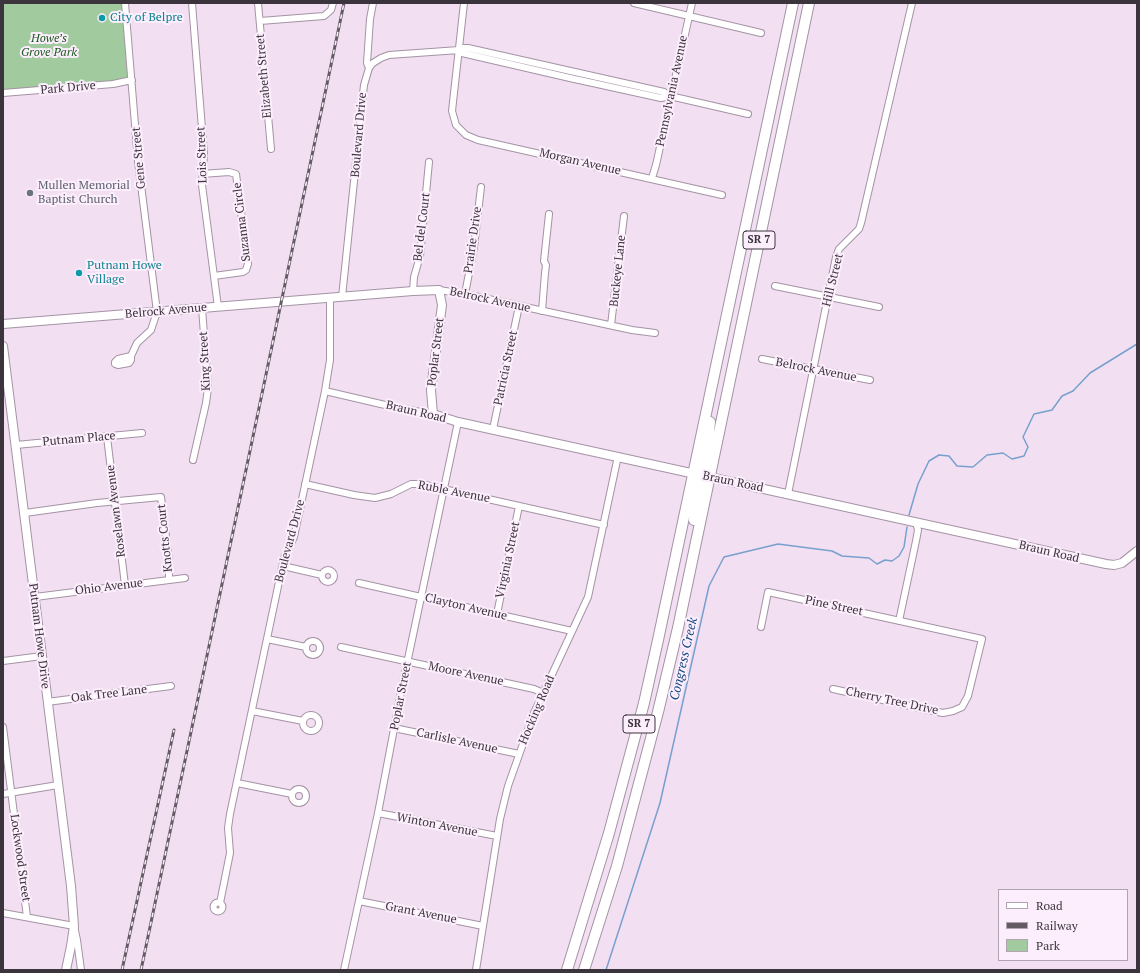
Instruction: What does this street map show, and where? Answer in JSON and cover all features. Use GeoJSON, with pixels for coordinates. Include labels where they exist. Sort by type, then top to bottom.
{"type":"FeatureCollection","features":[{"type":"Feature","properties":{"kind":"highway","name":"SR 7"},"geometry":{"type":"LineString","coordinates":[[584,970],[617,866],[647,758],[674,644],[689,573],[714,376],[793,3]]}},
{"type":"Feature","properties":{"kind":"highway","name":"SR 7"},"geometry":{"type":"LineString","coordinates":[[567,970],[605,848],[636,735],[658,640],[701,475],[810,3]]}},
{"type":"Feature","properties":{"kind":"street","name":"Gene Street"},"geometry":{"type":"LineString","coordinates":[[125,3],[138,161],[157,312]]}},
{"type":"Feature","properties":{"kind":"street","name":"Lois Street"},"geometry":{"type":"LineString","coordinates":[[192,3],[204,152],[202,185],[218,307]]}},
{"type":"Feature","properties":{"kind":"street","name":"Elizabeth Street"},"geometry":{"type":"LineString","coordinates":[[258,3],[271,149]]}},
{"type":"Feature","properties":{"kind":"street"},"geometry":{"type":"LineString","coordinates":[[260,21],[324,16],[331,10],[333,3]]}},
{"type":"Feature","properties":{"kind":"street","name":"Boulevard Drive"},"geometry":{"type":"LineString","coordinates":[[342,297],[364,85],[369,68],[367,62],[370,19],[373,3]]}},
{"type":"Feature","properties":{"kind":"street"},"geometry":{"type":"LineString","coordinates":[[459,50],[464,3]]}},
{"type":"Feature","properties":{"kind":"street"},"geometry":{"type":"LineString","coordinates":[[634,3],[761,33]]}},
{"type":"Feature","properties":{"kind":"street","name":"Pennsylvania Avenue"},"geometry":{"type":"LineString","coordinates":[[652,178],[692,3]]}},
{"type":"Feature","properties":{"kind":"street","name":"Hill Street"},"geometry":{"type":"LineString","coordinates":[[788,494],[836,257],[839,249],[858,229],[861,223],[912,3]]}},
{"type":"Feature","properties":{"kind":"street"},"geometry":{"type":"LineString","coordinates":[[369,68],[377,60],[389,55],[459,50],[462,53],[570,78],[661,98],[670,96],[748,114]]}},
{"type":"Feature","properties":{"kind":"street","name":"Morgan Avenue"},"geometry":{"type":"LineString","coordinates":[[459,50],[452,111],[456,125],[463,133],[472,138],[722,195]]}},
{"type":"Feature","properties":{"kind":"street","name":"Park Drive"},"geometry":{"type":"LineString","coordinates":[[3,93],[113,84],[132,80]]}},
{"type":"Feature","properties":{"kind":"street","name":"Bel del Court"},"geometry":{"type":"LineString","coordinates":[[413,291],[414,277],[420,256],[429,162]]}},
{"type":"Feature","properties":{"kind":"street","name":"Suzanna Circle"},"geometry":{"type":"LineString","coordinates":[[202,174],[229,172],[236,174],[248,264],[246,270],[243,272],[214,276]]}},
{"type":"Feature","properties":{"kind":"street","name":"Prairie Drive"},"geometry":{"type":"LineString","coordinates":[[465,294],[474,247],[481,187]]}},
{"type":"Feature","properties":{"kind":"street","name":"Belrock Avenue"},"geometry":{"type":"LineString","coordinates":[[542,311],[546,273],[546,265],[544,261],[549,214]]}},
{"type":"Feature","properties":{"kind":"street","name":"Buckeye Lane"},"geometry":{"type":"LineString","coordinates":[[611,325],[624,216]]}},
{"type":"Feature","properties":{"kind":"street"},"geometry":{"type":"LineString","coordinates":[[775,286],[879,307]]}},
{"type":"Feature","properties":{"kind":"street","name":"Belrock Avenue"},"geometry":{"type":"LineString","coordinates":[[3,324],[440,290],[655,333]]}},
{"type":"Feature","properties":{"kind":"street","name":"Poplar Street"},"geometry":{"type":"LineString","coordinates":[[432,414],[431,390],[442,305],[440,290]]}},
{"type":"Feature","properties":{"kind":"street","name":"Boulevard Drive"},"geometry":{"type":"LineString","coordinates":[[220,902],[230,853],[228,828],[237,783],[282,566],[293,538],[325,391],[330,360],[330,298]]}},
{"type":"Feature","properties":{"kind":"street","name":"Patricia Street"},"geometry":{"type":"LineString","coordinates":[[493,429],[519,306]]}},
{"type":"Feature","properties":{"kind":"street","name":"King Street"},"geometry":{"type":"LineString","coordinates":[[193,460],[208,388],[202,308]]}},
{"type":"Feature","properties":{"kind":"street"},"geometry":{"type":"LineString","coordinates":[[131,356],[137,343],[151,330],[157,312]]}},
{"type":"Feature","properties":{"kind":"street","name":"Putnam Howe Drive"},"geometry":{"type":"LineString","coordinates":[[3,346],[5,374],[16,445],[71,886],[74,926],[66,970]]}},
{"type":"Feature","properties":{"kind":"street","name":"Belrock Avenue"},"geometry":{"type":"LineString","coordinates":[[762,359],[812,370],[870,380]]}},
{"type":"Feature","properties":{"kind":"street","name":"Braun Road"},"geometry":{"type":"LineString","coordinates":[[325,391],[398,408],[432,414],[458,422],[1106,564],[1114,565],[1122,563],[1137,551]]}},
{"type":"Feature","properties":{"kind":"street","name":"Poplar Street"},"geometry":{"type":"LineString","coordinates":[[344,970],[378,813],[394,728],[458,422]]}},
{"type":"Feature","properties":{"kind":"street","name":"Putnam Place"},"geometry":{"type":"LineString","coordinates":[[16,445],[142,433]]}},
{"type":"Feature","properties":{"kind":"street","name":"Roselawn Avenue"},"geometry":{"type":"LineString","coordinates":[[107,437],[125,585]]}},
{"type":"Feature","properties":{"kind":"street","name":"Hocking Road"},"geometry":{"type":"LineString","coordinates":[[476,970],[497,836],[504,802],[530,722],[588,597],[618,456]]}},
{"type":"Feature","properties":{"kind":"street","name":"Ruble Avenue"},"geometry":{"type":"LineString","coordinates":[[305,484],[358,496],[375,498],[391,494],[411,484],[421,484],[604,525]]}},
{"type":"Feature","properties":{"kind":"street","name":"Knotts Court"},"geometry":{"type":"LineString","coordinates":[[116,502],[159,497],[162,498],[169,560],[169,580]]}},
{"type":"Feature","properties":{"kind":"street"},"geometry":{"type":"LineString","coordinates":[[24,513],[116,502]]}},
{"type":"Feature","properties":{"kind":"street","name":"Virginia Street"},"geometry":{"type":"LineString","coordinates":[[497,614],[519,506]]}},
{"type":"Feature","properties":{"kind":"street"},"geometry":{"type":"LineString","coordinates":[[899,621],[918,530],[916,522]]}},
{"type":"Feature","properties":{"kind":"street"},"geometry":{"type":"LineString","coordinates":[[282,566],[322,575]]}},
{"type":"Feature","properties":{"kind":"street","name":"Ohio Avenue"},"geometry":{"type":"LineString","coordinates":[[34,597],[184,578]]}},
{"type":"Feature","properties":{"kind":"street","name":"Clayton Avenue"},"geometry":{"type":"LineString","coordinates":[[359,583],[572,631]]}},
{"type":"Feature","properties":{"kind":"street","name":"Pine Street"},"geometry":{"type":"LineString","coordinates":[[761,627],[768,592],[899,621]]}},
{"type":"Feature","properties":{"kind":"street","name":"Cherry Tree Drive"},"geometry":{"type":"LineString","coordinates":[[833,689],[943,713],[954,712],[962,706],[972,686],[982,639],[899,621]]}},
{"type":"Feature","properties":{"kind":"street"},"geometry":{"type":"LineString","coordinates":[[267,639],[306,646]]}},
{"type":"Feature","properties":{"kind":"street","name":"Moore Avenue"},"geometry":{"type":"LineString","coordinates":[[341,647],[534,689],[543,693]]}},
{"type":"Feature","properties":{"kind":"street"},"geometry":{"type":"LineString","coordinates":[[3,661],[42,656]]}},
{"type":"Feature","properties":{"kind":"street","name":"Oak Tree Lane"},"geometry":{"type":"LineString","coordinates":[[48,702],[171,686]]}},
{"type":"Feature","properties":{"kind":"street"},"geometry":{"type":"LineString","coordinates":[[252,711],[303,721]]}},
{"type":"Feature","properties":{"kind":"street","name":"Lockwood Street"},"geometry":{"type":"LineString","coordinates":[[3,727],[27,917]]}},
{"type":"Feature","properties":{"kind":"street","name":"Carlisle Avenue"},"geometry":{"type":"LineString","coordinates":[[394,728],[519,754]]}},
{"type":"Feature","properties":{"kind":"street"},"geometry":{"type":"LineString","coordinates":[[237,783],[292,794]]}},
{"type":"Feature","properties":{"kind":"street"},"geometry":{"type":"LineString","coordinates":[[3,794],[58,785]]}},
{"type":"Feature","properties":{"kind":"street","name":"Winton Avenue"},"geometry":{"type":"LineString","coordinates":[[378,813],[497,836]]}},
{"type":"Feature","properties":{"kind":"street","name":"Grant Avenue"},"geometry":{"type":"LineString","coordinates":[[359,901],[483,926]]}},
{"type":"Feature","properties":{"kind":"street"},"geometry":{"type":"LineString","coordinates":[[3,913],[74,926],[81,970]]}},
{"type":"Feature","properties":{"kind":"green space","name":"Howe’s Grove Park"},"geometry":{"type":"Polygon","coordinates":[[[3,3],[125,3],[132,80],[3,93],[3,3]]]}},
{"type":"Feature","properties":{"kind":"waterway","name":"Congress Creek"},"geometry":{"type":"LineString","coordinates":[[909,515],[918,484],[929,461],[939,455],[949,456],[957,466],[973,467],[987,455],[1003,453],[1012,459],[1024,456],[1028,447],[1023,437],[1034,414],[1052,410],[1062,396],[1073,391],[1090,373],[1137,344]]}},
{"type":"Feature","properties":{"kind":"waterway","name":"Congress Creek"},"geometry":{"type":"LineString","coordinates":[[606,970],[660,803],[709,586],[724,557],[778,544],[832,551],[842,556],[869,558],[877,564],[885,560],[892,561],[899,556],[904,547],[907,527]]}},
{"type":"Feature","properties":{"kind":"railway"},"geometry":{"type":"LineString","coordinates":[[141,970],[344,3]]}},
{"type":"Feature","properties":{"kind":"railway"},"geometry":{"type":"LineString","coordinates":[[122,970],[174,730]]}},
{"type":"Feature","properties":{"kind":"place","name":"City of Belpre"},"geometry":{"type":"Point","coordinates":[102,18]}},
{"type":"Feature","properties":{"kind":"place","name":"Mullen Memorial Baptist Church"},"geometry":{"type":"Point","coordinates":[30,193]}},
{"type":"Feature","properties":{"kind":"place","name":"Putnam Howe Village"},"geometry":{"type":"Point","coordinates":[79,273]}}]}
